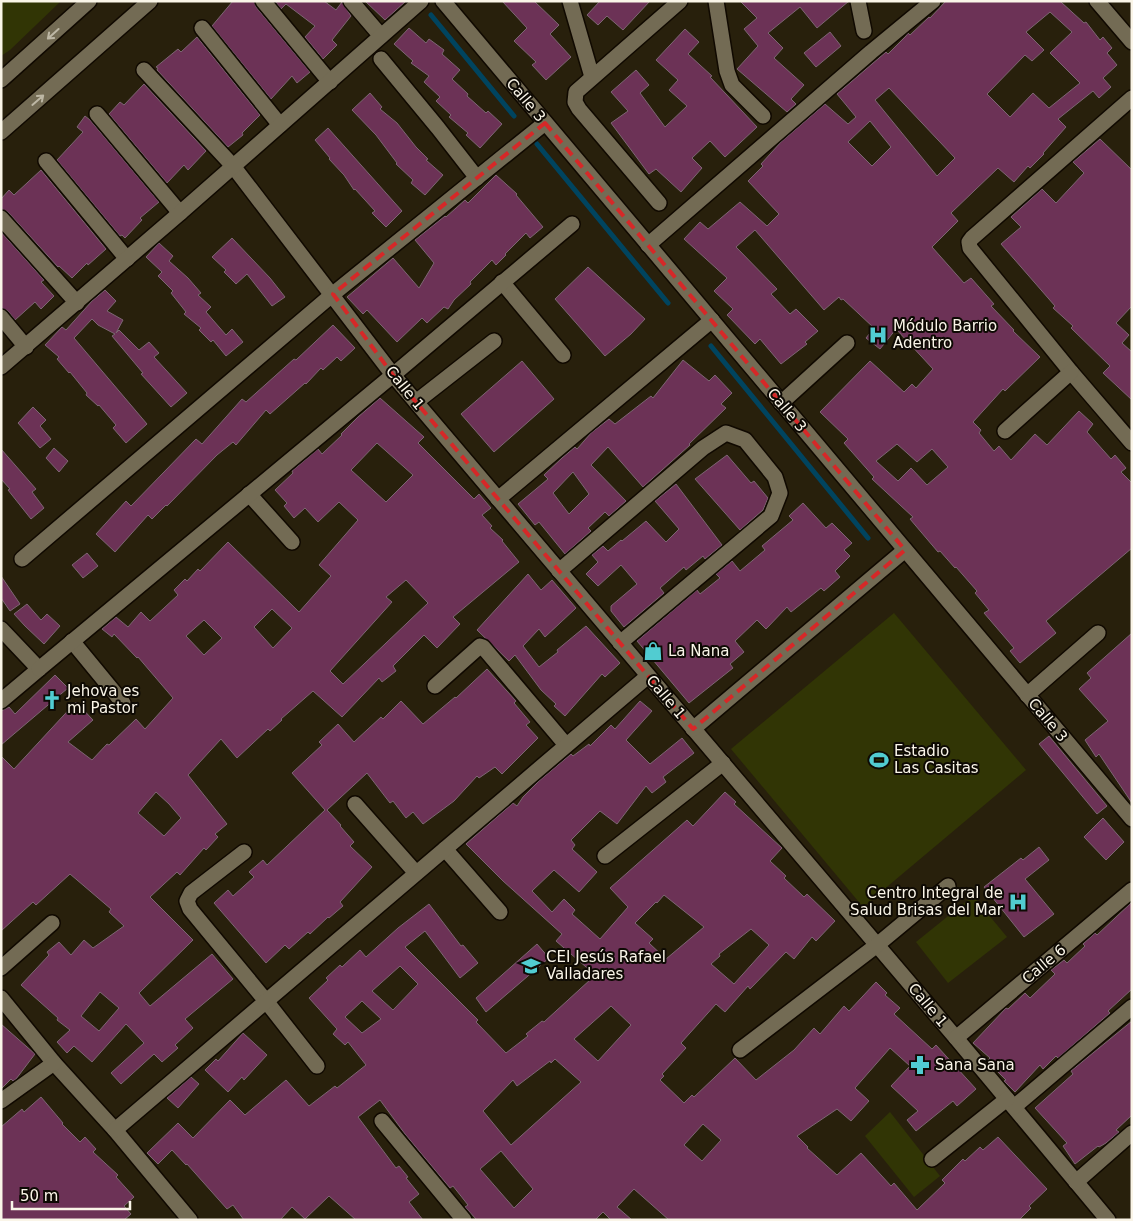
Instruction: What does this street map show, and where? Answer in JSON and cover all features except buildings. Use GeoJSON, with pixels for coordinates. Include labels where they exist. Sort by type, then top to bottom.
{"type":"FeatureCollection","features":[{"type":"Feature","properties":{"kind":"street"},"geometry":{"type":"LineString","coordinates":[[1,80],[89,1]]}},
{"type":"Feature","properties":{"kind":"street"},"geometry":{"type":"LineString","coordinates":[[1,132],[150,1]]}},
{"type":"Feature","properties":{"kind":"street"},"geometry":{"type":"LineString","coordinates":[[263,1],[330,82]]}},
{"type":"Feature","properties":{"kind":"street"},"geometry":{"type":"LineString","coordinates":[[351,1],[381,36]]}},
{"type":"Feature","properties":{"kind":"street"},"geometry":{"type":"LineString","coordinates":[[1,367],[26,348],[421,1]]}},
{"type":"Feature","properties":{"kind":"street","name":"Calle 3"},"geometry":{"type":"LineString","coordinates":[[443,1],[1132,819]]}},
{"type":"Feature","properties":{"kind":"street"},"geometry":{"type":"LineString","coordinates":[[570,1],[592,77]]}},
{"type":"Feature","properties":{"kind":"street"},"geometry":{"type":"LineString","coordinates":[[659,202],[579,110],[575,102],[576,92],[680,1]]}},
{"type":"Feature","properties":{"kind":"street"},"geometry":{"type":"LineString","coordinates":[[716,1],[727,71],[732,85],[763,116]]}},
{"type":"Feature","properties":{"kind":"street"},"geometry":{"type":"LineString","coordinates":[[858,1],[864,31]]}},
{"type":"Feature","properties":{"kind":"street"},"geometry":{"type":"LineString","coordinates":[[648,245],[871,52],[933,1]]}},
{"type":"Feature","properties":{"kind":"street"},"geometry":{"type":"LineString","coordinates":[[1097,1],[1132,42]]}},
{"type":"Feature","properties":{"kind":"street"},"geometry":{"type":"LineString","coordinates":[[202,28],[280,125]]}},
{"type":"Feature","properties":{"kind":"street"},"geometry":{"type":"LineString","coordinates":[[381,59],[476,178]]}},
{"type":"Feature","properties":{"kind":"street","name":"Calle 1"},"geometry":{"type":"LineString","coordinates":[[144,70],[234,166],[393,375],[956,1038],[1108,1220]]}},
{"type":"Feature","properties":{"kind":"street"},"geometry":{"type":"LineString","coordinates":[[1129,107],[969,242],[970,248],[1071,372],[1132,443]]}},
{"type":"Feature","properties":{"kind":"street"},"geometry":{"type":"LineString","coordinates":[[97,114],[180,213]]}},
{"type":"Feature","properties":{"kind":"street"},"geometry":{"type":"LineString","coordinates":[[22,560],[333,294],[545,123]]}},
{"type":"Feature","properties":{"kind":"street"},"geometry":{"type":"LineString","coordinates":[[46,161],[127,259]]}},
{"type":"Feature","properties":{"kind":"street"},"geometry":{"type":"LineString","coordinates":[[1,218],[77,303]]}},
{"type":"Feature","properties":{"kind":"street"},"geometry":{"type":"LineString","coordinates":[[1,701],[572,224]]}},
{"type":"Feature","properties":{"kind":"street"},"geometry":{"type":"LineString","coordinates":[[502,282],[563,354]]}},
{"type":"Feature","properties":{"kind":"street"},"geometry":{"type":"LineString","coordinates":[[1,317],[26,348]]}},
{"type":"Feature","properties":{"kind":"street"},"geometry":{"type":"LineString","coordinates":[[498,499],[712,320]]}},
{"type":"Feature","properties":{"kind":"street"},"geometry":{"type":"LineString","coordinates":[[416,402],[494,342]]}},
{"type":"Feature","properties":{"kind":"street"},"geometry":{"type":"LineString","coordinates":[[781,402],[847,344]]}},
{"type":"Feature","properties":{"kind":"street"},"geometry":{"type":"LineString","coordinates":[[1005,431],[1071,372]]}},
{"type":"Feature","properties":{"kind":"street"},"geometry":{"type":"LineString","coordinates":[[560,571],[703,448],[726,433],[745,440],[775,477],[778,485],[780,493],[771,516],[620,643]]}},
{"type":"Feature","properties":{"kind":"street"},"geometry":{"type":"LineString","coordinates":[[249,494],[292,542]]}},
{"type":"Feature","properties":{"kind":"street"},"geometry":{"type":"LineString","coordinates":[[693,729],[905,550]]}},
{"type":"Feature","properties":{"kind":"street"},"geometry":{"type":"LineString","coordinates":[[1,629],[39,669]]}},
{"type":"Feature","properties":{"kind":"street"},"geometry":{"type":"LineString","coordinates":[[1027,695],[1098,633]]}},
{"type":"Feature","properties":{"kind":"street"},"geometry":{"type":"LineString","coordinates":[[72,641],[123,703]]}},
{"type":"Feature","properties":{"kind":"street"},"geometry":{"type":"LineString","coordinates":[[434,686],[477,648],[483,647],[566,745]]}},
{"type":"Feature","properties":{"kind":"street"},"geometry":{"type":"LineString","coordinates":[[115,1130],[648,676]]}},
{"type":"Feature","properties":{"kind":"street"},"geometry":{"type":"LineString","coordinates":[[605,856],[723,763]]}},
{"type":"Feature","properties":{"kind":"street"},"geometry":{"type":"LineString","coordinates":[[354,804],[416,874]]}},
{"type":"Feature","properties":{"kind":"street"},"geometry":{"type":"LineString","coordinates":[[445,849],[500,912]]}},
{"type":"Feature","properties":{"kind":"street"},"geometry":{"type":"LineString","coordinates":[[244,852],[191,892],[187,901],[190,909],[317,1066]]}},
{"type":"Feature","properties":{"kind":"street"},"geometry":{"type":"LineString","coordinates":[[740,1050],[877,945],[948,886]]}},
{"type":"Feature","properties":{"kind":"street","name":"Calle 6"},"geometry":{"type":"LineString","coordinates":[[956,1038],[1132,890]]}},
{"type":"Feature","properties":{"kind":"street"},"geometry":{"type":"LineString","coordinates":[[1,968],[52,923]]}},
{"type":"Feature","properties":{"kind":"street"},"geometry":{"type":"LineString","coordinates":[[1,998],[54,1063],[115,1130],[186,1218]]}},
{"type":"Feature","properties":{"kind":"street"},"geometry":{"type":"LineString","coordinates":[[932,1160],[1010,1103],[1132,1007]]}},
{"type":"Feature","properties":{"kind":"street"},"geometry":{"type":"LineString","coordinates":[[1,1102],[54,1063]]}},
{"type":"Feature","properties":{"kind":"street"},"geometry":{"type":"LineString","coordinates":[[382,1121],[464,1220]]}},
{"type":"Feature","properties":{"kind":"street"},"geometry":{"type":"LineString","coordinates":[[1076,1182],[1132,1134]]}},
{"type":"Feature","properties":{"kind":"highlighted area"},"geometry":{"type":"Polygon","coordinates":[[[545,123],[905,550],[693,729],[393,375],[333,294],[545,123]]]}},
{"type":"Feature","properties":{"kind":"green space"},"geometry":{"type":"Polygon","coordinates":[[[1,1],[61,1],[10,50],[1,56],[1,1]]]}},
{"type":"Feature","properties":{"kind":"green space","name":"Estadio Las Casitas"},"geometry":{"type":"Polygon","coordinates":[[[894,613],[1026,770],[863,907],[731,749],[894,613]]]}},
{"type":"Feature","properties":{"kind":"green space"},"geometry":{"type":"Polygon","coordinates":[[[973,896],[1007,937],[948,983],[916,942],[973,896]]]}},
{"type":"Feature","properties":{"kind":"green space"},"geometry":{"type":"Polygon","coordinates":[[[890,1112],[940,1176],[914,1197],[865,1136],[890,1112]]]}},
{"type":"Feature","properties":{"kind":"waterway"},"geometry":{"type":"LineString","coordinates":[[431,15],[514,116]]}},
{"type":"Feature","properties":{"kind":"waterway"},"geometry":{"type":"LineString","coordinates":[[537,144],[668,303]]}},
{"type":"Feature","properties":{"kind":"waterway"},"geometry":{"type":"LineString","coordinates":[[711,346],[868,538]]}},
{"type":"Feature","properties":{"kind":"place","name":"Módulo Barrio Adentro"},"geometry":{"type":"Point","coordinates":[878,335]}},
{"type":"Feature","properties":{"kind":"place","name":"La Nana"},"geometry":{"type":"Point","coordinates":[653,651]}},
{"type":"Feature","properties":{"kind":"place","name":"Jehova es mi Pastor"},"geometry":{"type":"Point","coordinates":[52,700]}},
{"type":"Feature","properties":{"kind":"place","name":"Estadio Las Casitas"},"geometry":{"type":"Point","coordinates":[879,760]}},
{"type":"Feature","properties":{"kind":"place","name":"Centro Integral de Salud Brisas del Mar"},"geometry":{"type":"Point","coordinates":[1018,902]}},
{"type":"Feature","properties":{"kind":"place","name":"CEI Jesús Rafael Valladares"},"geometry":{"type":"Point","coordinates":[531,966]}},
{"type":"Feature","properties":{"kind":"place","name":"Sana Sana"},"geometry":{"type":"Point","coordinates":[920,1065]}}]}
